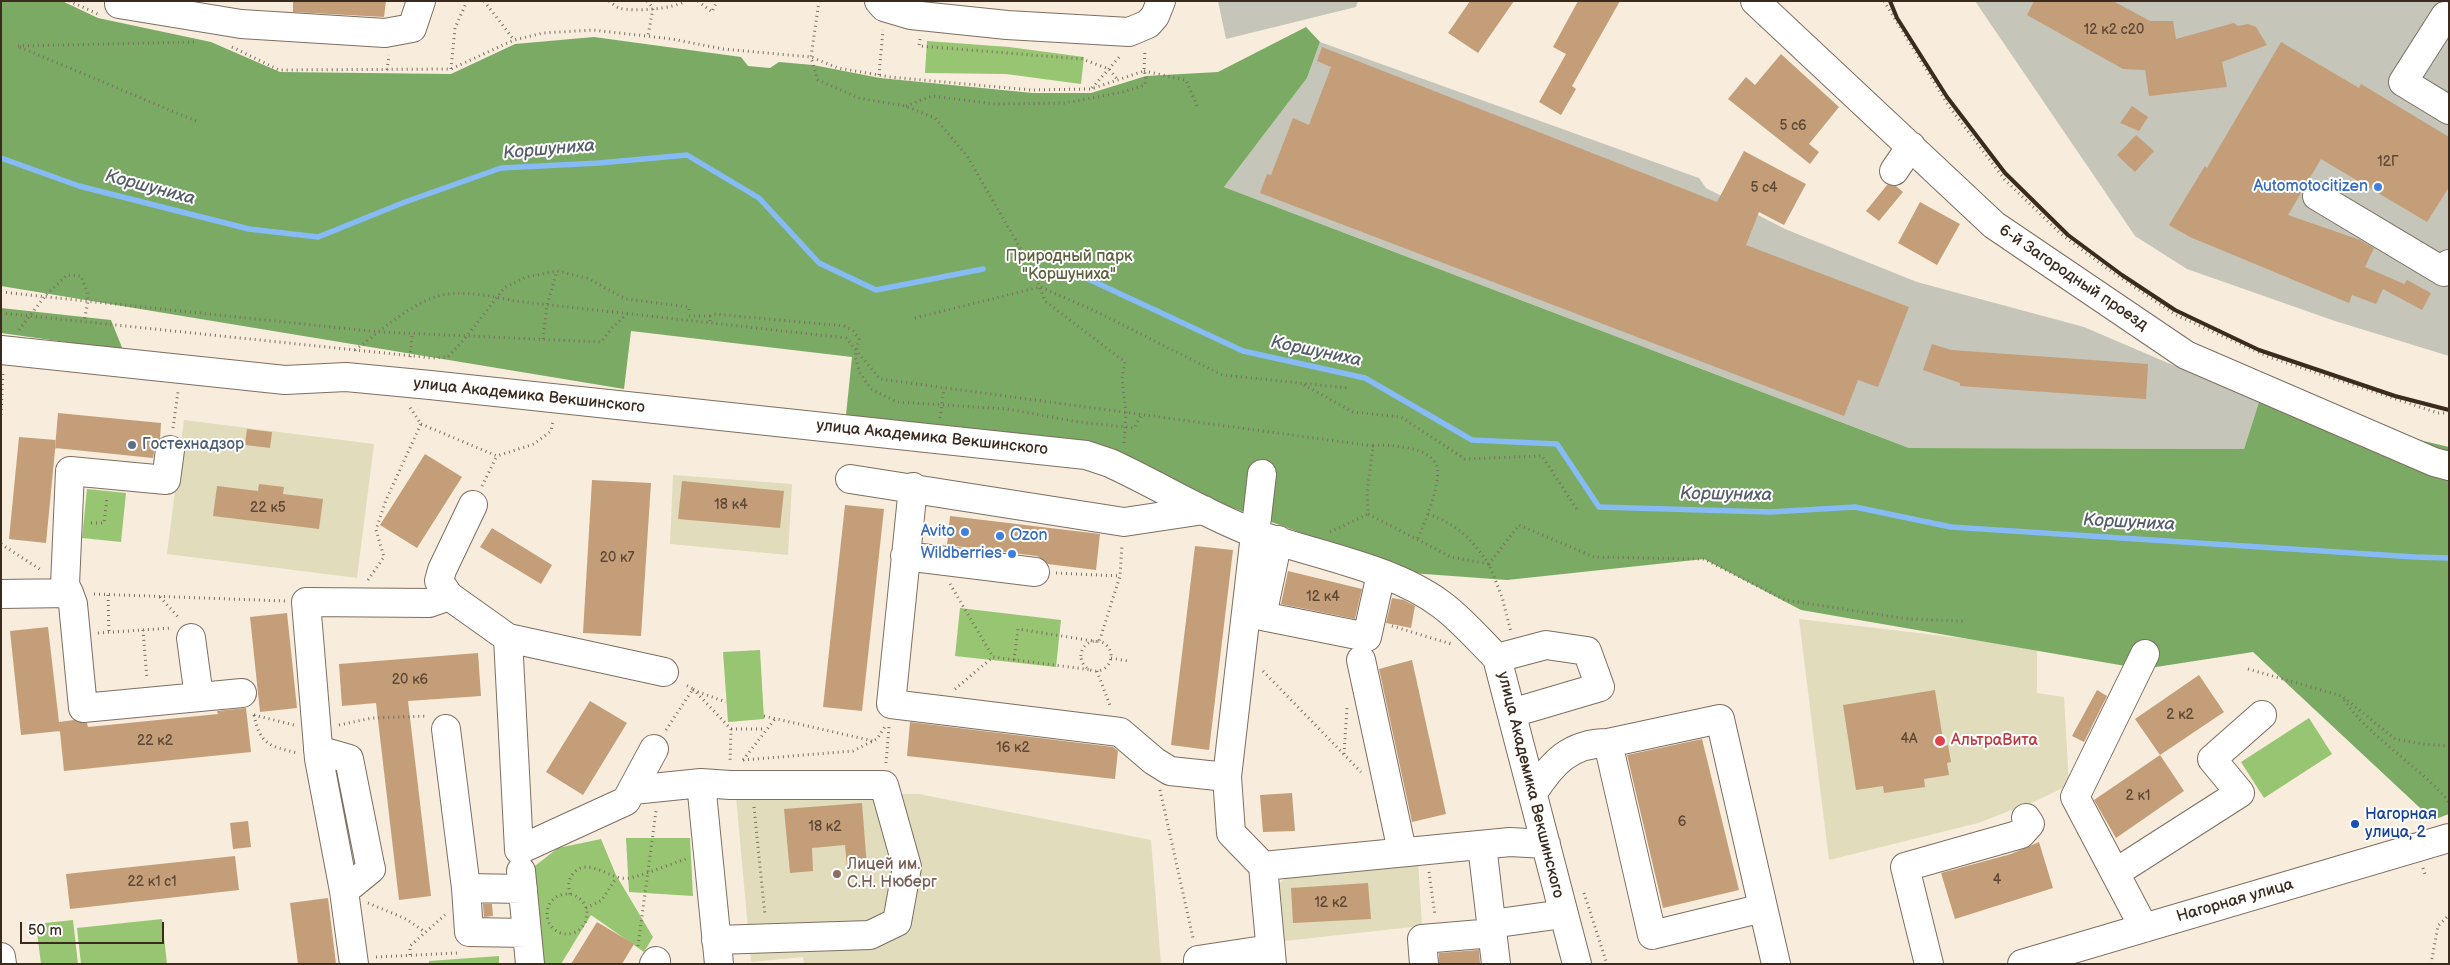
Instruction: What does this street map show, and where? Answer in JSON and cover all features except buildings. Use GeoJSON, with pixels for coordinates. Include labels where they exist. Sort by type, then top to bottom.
{"type":"FeatureCollection","features":[{"type":"Feature","properties":{"kind":"street"},"geometry":{"type":"LineString","coordinates":[[115,5],[241,24],[385,33],[412,28],[421,1]]}},
{"type":"Feature","properties":{"kind":"street","name":"6-й Загородный проезд"},"geometry":{"type":"LineString","coordinates":[[1755,1],[1994,225],[2186,355],[2434,462],[2449,466]]}},
{"type":"Feature","properties":{"kind":"street"},"geometry":{"type":"LineString","coordinates":[[1786,28],[1789,1]]}},
{"type":"Feature","properties":{"kind":"street"},"geometry":{"type":"LineString","coordinates":[[881,4],[911,15],[1007,25],[1129,32],[1154,13]]}},
{"type":"Feature","properties":{"kind":"street"},"geometry":{"type":"LineString","coordinates":[[2447,14],[2403,82],[2449,110]]}},
{"type":"Feature","properties":{"kind":"street"},"geometry":{"type":"LineString","coordinates":[[1894,170],[1911,146]]}},
{"type":"Feature","properties":{"kind":"street"},"geometry":{"type":"LineString","coordinates":[[2317,196],[2444,272],[2449,264]]}},
{"type":"Feature","properties":{"kind":"street","name":"улица Академика Векшинского"},"geometry":{"type":"LineString","coordinates":[[2,351],[285,380],[346,377],[1086,455],[1154,483],[1204,510],[1266,536],[1381,574],[1441,604],[1462,622],[1497,658],[1577,964]]}},
{"type":"Feature","properties":{"kind":"street"},"geometry":{"type":"LineString","coordinates":[[170,450],[166,480],[70,471],[73,591],[83,708],[199,697],[250,707]]}},
{"type":"Feature","properties":{"kind":"street"},"geometry":{"type":"LineString","coordinates":[[1262,474],[1266,536],[1262,616],[1367,637],[1381,574]]}},
{"type":"Feature","properties":{"kind":"street"},"geometry":{"type":"LineString","coordinates":[[850,479],[1124,522],[1204,510]]}},
{"type":"Feature","properties":{"kind":"street"},"geometry":{"type":"LineString","coordinates":[[913,488],[891,704],[1120,732],[1154,761],[1170,771],[1227,777]]}},
{"type":"Feature","properties":{"kind":"street"},"geometry":{"type":"LineString","coordinates":[[473,504],[442,570],[439,581],[449,596],[508,638],[664,672]]}},
{"type":"Feature","properties":{"kind":"street"},"geometry":{"type":"LineString","coordinates":[[1198,962],[1271,956],[1262,866],[1231,832],[1227,777],[1241,646],[1266,536]]}},
{"type":"Feature","properties":{"kind":"street"},"geometry":{"type":"LineString","coordinates":[[905,556],[1035,572]]}},
{"type":"Feature","properties":{"kind":"street"},"geometry":{"type":"LineString","coordinates":[[1,594],[73,591]]}},
{"type":"Feature","properties":{"kind":"street"},"geometry":{"type":"LineString","coordinates":[[354,961],[344,892],[318,746],[306,602],[429,603],[449,596]]}},
{"type":"Feature","properties":{"kind":"street"},"geometry":{"type":"LineString","coordinates":[[191,638],[199,697]]}},
{"type":"Feature","properties":{"kind":"street"},"geometry":{"type":"LineString","coordinates":[[508,638],[519,850],[530,964]]}},
{"type":"Feature","properties":{"kind":"street"},"geometry":{"type":"LineString","coordinates":[[1497,658],[1546,645],[1587,651],[1600,687],[1512,713]]}},
{"type":"Feature","properties":{"kind":"street"},"geometry":{"type":"LineString","coordinates":[[2144,654],[2075,796],[2144,928]]}},
{"type":"Feature","properties":{"kind":"street"},"geometry":{"type":"LineString","coordinates":[[1361,660],[1414,850]]}},
{"type":"Feature","properties":{"kind":"street"},"geometry":{"type":"LineString","coordinates":[[2114,872],[2240,793],[2212,759],[2262,714]]}},
{"type":"Feature","properties":{"kind":"street"},"geometry":{"type":"LineString","coordinates":[[1533,793],[1548,770],[1576,748],[1594,743],[1608,744],[1720,719],[1776,964]]}},
{"type":"Feature","properties":{"kind":"street"},"geometry":{"type":"LineString","coordinates":[[446,729],[466,892],[469,932],[527,933]]}},
{"type":"Feature","properties":{"kind":"street"},"geometry":{"type":"LineString","coordinates":[[1608,744],[1652,935],[1764,908]]}},
{"type":"Feature","properties":{"kind":"street"},"geometry":{"type":"LineString","coordinates":[[519,850],[626,801],[654,749]]}},
{"type":"Feature","properties":{"kind":"street"},"geometry":{"type":"LineString","coordinates":[[633,790],[701,783],[739,773],[884,785],[907,867],[897,922],[870,935],[767,938],[718,952],[701,783]]}},
{"type":"Feature","properties":{"kind":"street"},"geometry":{"type":"LineString","coordinates":[[1929,964],[1905,867],[2022,834],[2030,824],[2026,818]]}},
{"type":"Feature","properties":{"kind":"street","name":"Нагорная улица"},"geometry":{"type":"LineString","coordinates":[[2022,964],[2449,838]]}},
{"type":"Feature","properties":{"kind":"street"},"geometry":{"type":"LineString","coordinates":[[1262,866],[1510,842],[1546,844]]}},
{"type":"Feature","properties":{"kind":"street"},"geometry":{"type":"LineString","coordinates":[[1482,845],[1496,964]]}},
{"type":"Feature","properties":{"kind":"street"},"geometry":{"type":"LineString","coordinates":[[466,892],[523,889]]}},
{"type":"Feature","properties":{"kind":"street"},"geometry":{"type":"LineString","coordinates":[[1424,964],[1422,939],[1492,929],[1563,914]]}},
{"type":"Feature","properties":{"kind":"street"},"geometry":{"type":"LineString","coordinates":[[1,957],[2,964]]}},
{"type":"Feature","properties":{"kind":"path"},"geometry":{"type":"LineString","coordinates":[[69,1],[115,5]]}},
{"type":"Feature","properties":{"kind":"path"},"geometry":{"type":"LineString","coordinates":[[450,69],[455,28],[466,1]]}},
{"type":"Feature","properties":{"kind":"path"},"geometry":{"type":"LineString","coordinates":[[484,1],[514,40]]}},
{"type":"Feature","properties":{"kind":"path"},"geometry":{"type":"LineString","coordinates":[[609,1],[619,8],[653,8],[680,5],[685,1]]}},
{"type":"Feature","properties":{"kind":"path"},"geometry":{"type":"LineString","coordinates":[[647,1],[653,8]]}},
{"type":"Feature","properties":{"kind":"path"},"geometry":{"type":"LineString","coordinates":[[698,1],[712,12],[717,1]]}},
{"type":"Feature","properties":{"kind":"path"},"geometry":{"type":"LineString","coordinates":[[355,350],[411,309],[435,297],[450,294],[498,297],[628,314],[846,338],[880,379],[1126,412],[1122,379],[1125,362],[1045,301],[1033,270],[967,156],[935,118],[905,106],[860,98],[818,80],[811,57],[819,1]]}},
{"type":"Feature","properties":{"kind":"path"},"geometry":{"type":"LineString","coordinates":[[1884,1],[1948,105],[2005,180],[2061,234],[2108,269],[2176,315],[2268,357],[2438,413],[2449,413]]}},
{"type":"Feature","properties":{"kind":"path"},"geometry":{"type":"LineString","coordinates":[[880,75],[881,4]]}},
{"type":"Feature","properties":{"kind":"path"},"geometry":{"type":"LineString","coordinates":[[648,36],[653,8]]}},
{"type":"Feature","properties":{"kind":"path"},"geometry":{"type":"LineString","coordinates":[[905,106],[932,96],[995,104],[1065,103],[1123,92],[1144,85],[1146,76],[1144,71],[1154,13]]}},
{"type":"Feature","properties":{"kind":"path"},"geometry":{"type":"LineString","coordinates":[[230,47],[279,70],[450,69],[514,40],[543,33],[593,30],[648,36],[723,49],[811,57],[838,68],[880,75],[1031,90],[1091,89],[1144,71],[1186,80],[1197,106]]}},
{"type":"Feature","properties":{"kind":"path"},"geometry":{"type":"LineString","coordinates":[[920,40],[920,46],[1082,59],[1109,69],[1118,80]]}},
{"type":"Feature","properties":{"kind":"path"},"geometry":{"type":"LineString","coordinates":[[196,121],[17,46],[201,42]]}},
{"type":"Feature","properties":{"kind":"path"},"geometry":{"type":"LineString","coordinates":[[543,339],[546,304],[557,271]]}},
{"type":"Feature","properties":{"kind":"path"},"geometry":{"type":"LineString","coordinates":[[1,313],[432,358],[448,357],[467,336],[504,288],[526,277],[557,271],[587,278],[626,299],[689,307],[688,321]]}},
{"type":"Feature","properties":{"kind":"path"},"geometry":{"type":"LineString","coordinates":[[2,351],[45,296],[67,275],[81,276],[87,292],[88,301],[84,322]]}},
{"type":"Feature","properties":{"kind":"path"},"geometry":{"type":"LineString","coordinates":[[915,318],[1040,287],[1093,310],[1222,375],[1348,388]]}},
{"type":"Feature","properties":{"kind":"path"},"geometry":{"type":"LineString","coordinates":[[1,292],[412,335],[602,342],[612,328],[628,314]]}},
{"type":"Feature","properties":{"kind":"path"},"geometry":{"type":"LineString","coordinates":[[689,314],[710,316],[714,314],[844,326],[853,331],[859,338],[855,357],[860,373],[871,389],[897,402],[1007,409],[1079,422],[1134,428],[1142,414]]}},
{"type":"Feature","properties":{"kind":"path"},"geometry":{"type":"LineString","coordinates":[[710,316],[710,323]]}},
{"type":"Feature","properties":{"kind":"path"},"geometry":{"type":"LineString","coordinates":[[410,355],[412,335]]}},
{"type":"Feature","properties":{"kind":"path"},"geometry":{"type":"LineString","coordinates":[[170,450],[182,369]]}},
{"type":"Feature","properties":{"kind":"path"},"geometry":{"type":"LineString","coordinates":[[1,378],[1,414]]}},
{"type":"Feature","properties":{"kind":"path"},"geometry":{"type":"LineString","coordinates":[[1301,383],[1353,412],[1401,417],[1465,459],[1542,456],[1578,511]]}},
{"type":"Feature","properties":{"kind":"path"},"geometry":{"type":"LineString","coordinates":[[404,399],[421,424],[497,456],[534,444],[550,431],[554,414]]}},
{"type":"Feature","properties":{"kind":"path"},"geometry":{"type":"LineString","coordinates":[[370,577],[384,557],[376,530],[386,500],[421,424]]}},
{"type":"Feature","properties":{"kind":"path"},"geometry":{"type":"LineString","coordinates":[[1373,446],[1388,444],[1422,452],[1435,462],[1437,469],[1436,485],[1428,514],[1417,540]]}},
{"type":"Feature","properties":{"kind":"path"},"geometry":{"type":"LineString","coordinates":[[473,504],[497,456]]}},
{"type":"Feature","properties":{"kind":"path"},"geometry":{"type":"LineString","coordinates":[[84,522],[104,522],[108,491]]}},
{"type":"Feature","properties":{"kind":"path"},"geometry":{"type":"LineString","coordinates":[[1428,514],[1453,524],[1469,538],[1489,564],[1519,525],[1594,557],[1704,559],[1785,600],[1908,619],[1963,621]]}},
{"type":"Feature","properties":{"kind":"path"},"geometry":{"type":"LineString","coordinates":[[1100,642],[1120,576],[1124,522]]}},
{"type":"Feature","properties":{"kind":"path"},"geometry":{"type":"LineString","coordinates":[[1,544],[73,591],[108,595],[306,602]]}},
{"type":"Feature","properties":{"kind":"path"},"geometry":{"type":"LineString","coordinates":[[942,561],[942,570],[993,657]]}},
{"type":"Feature","properties":{"kind":"path"},"geometry":{"type":"LineString","coordinates":[[1035,572],[1120,576]]}},
{"type":"Feature","properties":{"kind":"path"},"geometry":{"type":"LineString","coordinates":[[108,595],[109,632],[166,628]]}},
{"type":"Feature","properties":{"kind":"path"},"geometry":{"type":"LineString","coordinates":[[160,596],[176,614]]}},
{"type":"Feature","properties":{"kind":"path"},"geometry":{"type":"LineString","coordinates":[[1384,623],[1459,646]]}},
{"type":"Feature","properties":{"kind":"path"},"geometry":{"type":"LineString","coordinates":[[950,711],[949,694],[993,657],[1014,660],[1092,670],[1097,671],[1108,666],[1111,658],[1107,646],[1100,642],[1018,629],[1014,660]]}},
{"type":"Feature","properties":{"kind":"path"},"geometry":{"type":"LineString","coordinates":[[143,630],[147,682]]}},
{"type":"Feature","properties":{"kind":"path"},"geometry":{"type":"LineString","coordinates":[[1092,670],[1084,664],[1082,655],[1086,646],[1100,642]]}},
{"type":"Feature","properties":{"kind":"path"},"geometry":{"type":"LineString","coordinates":[[1241,646],[1288,699],[1364,776]]}},
{"type":"Feature","properties":{"kind":"path"},"geometry":{"type":"LineString","coordinates":[[1111,658],[1128,660]]}},
{"type":"Feature","properties":{"kind":"path"},"geometry":{"type":"LineString","coordinates":[[2248,669],[2342,696],[2395,739],[2449,746]]}},
{"type":"Feature","properties":{"kind":"path"},"geometry":{"type":"LineString","coordinates":[[1097,671],[1120,732]]}},
{"type":"Feature","properties":{"kind":"path"},"geometry":{"type":"LineString","coordinates":[[664,672],[693,690],[726,702]]}},
{"type":"Feature","properties":{"kind":"path"},"geometry":{"type":"LineString","coordinates":[[693,690],[731,729],[767,938]]}},
{"type":"Feature","properties":{"kind":"path"},"geometry":{"type":"LineString","coordinates":[[654,749],[693,690]]}},
{"type":"Feature","properties":{"kind":"path"},"geometry":{"type":"LineString","coordinates":[[2342,696],[2356,716],[2391,750],[2435,784],[2449,802]]}},
{"type":"Feature","properties":{"kind":"path"},"geometry":{"type":"LineString","coordinates":[[1344,755],[1347,703]]}},
{"type":"Feature","properties":{"kind":"path"},"geometry":{"type":"LineString","coordinates":[[250,707],[318,746]]}},
{"type":"Feature","properties":{"kind":"path"},"geometry":{"type":"LineString","coordinates":[[250,707],[258,734],[270,746],[318,746],[372,718],[427,716],[446,729]]}},
{"type":"Feature","properties":{"kind":"path"},"geometry":{"type":"LineString","coordinates":[[764,716],[874,741]]}},
{"type":"Feature","properties":{"kind":"path"},"geometry":{"type":"LineString","coordinates":[[739,773],[775,719]]}},
{"type":"Feature","properties":{"kind":"path"},"geometry":{"type":"LineString","coordinates":[[739,773],[853,751],[874,741],[890,719],[886,764],[879,785]]}},
{"type":"Feature","properties":{"kind":"path"},"geometry":{"type":"LineString","coordinates":[[731,729],[767,729]]}},
{"type":"Feature","properties":{"kind":"path"},"geometry":{"type":"LineString","coordinates":[[1154,761],[1198,962]]}},
{"type":"Feature","properties":{"kind":"path"},"geometry":{"type":"LineString","coordinates":[[649,957],[648,872],[651,838]]}},
{"type":"Feature","properties":{"kind":"path"},"geometry":{"type":"LineString","coordinates":[[1414,850],[1437,938]]}},
{"type":"Feature","properties":{"kind":"path"},"geometry":{"type":"LineString","coordinates":[[570,894],[569,882],[571,876],[581,868],[593,868],[616,878],[629,878],[691,857]]}},
{"type":"Feature","properties":{"kind":"path"},"geometry":{"type":"LineString","coordinates":[[586,908],[602,900],[616,878]]}},
{"type":"Feature","properties":{"kind":"path"},"geometry":{"type":"LineString","coordinates":[[344,892],[406,919],[425,932]]}},
{"type":"Feature","properties":{"kind":"path"},"geometry":{"type":"LineString","coordinates":[[410,955],[410,946],[466,892]]}},
{"type":"Feature","properties":{"kind":"path"},"geometry":{"type":"LineString","coordinates":[[570,894],[580,898],[586,908],[586,922],[576,932],[563,934],[551,927],[547,921],[547,907],[556,896],[570,894]]}},
{"type":"Feature","properties":{"kind":"path"},"geometry":{"type":"LineString","coordinates":[[2431,964],[2438,926],[2449,915]]}},
{"type":"Feature","properties":{"kind":"path"},"geometry":{"type":"LineString","coordinates":[[354,961],[459,952]]}},
{"type":"Feature","properties":{"kind":"shaded area"},"geometry":{"type":"Polygon","coordinates":[[[1218,1],[1358,1],[1356,7],[1226,39],[1218,1]]]}},
{"type":"Feature","properties":{"kind":"shaded area"},"geometry":{"type":"Polygon","coordinates":[[[1975,1],[2449,1],[2449,356],[2335,321],[2187,269],[2135,236],[1975,1]]]}},
{"type":"Feature","properties":{"kind":"shaded area"},"geometry":{"type":"Polygon","coordinates":[[[1320,42],[1699,178],[1706,188],[1785,229],[1917,282],[2084,327],[2259,402],[2244,449],[1909,448],[1224,187],[1307,78],[1320,42]]]}},
{"type":"Feature","properties":{"kind":"shaded area"},"geometry":{"type":"Polygon","coordinates":[[[184,420],[374,444],[357,578],[167,554],[184,420]]]}},
{"type":"Feature","properties":{"kind":"shaded area"},"geometry":{"type":"Polygon","coordinates":[[[673,475],[792,484],[788,555],[670,544],[673,475]]]}},
{"type":"Feature","properties":{"kind":"shaded area","name":"АльтраВита"},"geometry":{"type":"Polygon","coordinates":[[[1799,619],[2037,647],[2037,693],[2064,697],[2069,785],[2038,800],[1978,823],[1829,860],[1799,619]]]}},
{"type":"Feature","properties":{"kind":"shaded area"},"geometry":{"type":"Polygon","coordinates":[[[919,794],[1151,840],[1161,964],[804,964],[803,957],[751,962],[736,796],[919,794]]]}},
{"type":"Feature","properties":{"kind":"shaded area"},"geometry":{"type":"Polygon","coordinates":[[[1418,861],[1422,926],[1284,941],[1278,885],[1292,872],[1418,861]]]}},
{"type":"Feature","properties":{"kind":"green space","name":"Природный парк \"Коршуниха\""},"geometry":{"type":"Polygon","coordinates":[[[1,1],[62,1],[98,18],[211,42],[280,72],[451,74],[515,44],[594,37],[741,57],[748,66],[770,68],[779,62],[813,65],[880,78],[1033,93],[1091,93],[1146,76],[1218,72],[1306,27],[1320,42],[1307,78],[1224,187],[1909,448],[2244,449],[2259,402],[2449,447],[2449,814],[2433,820],[2253,652],[2143,669],[1801,610],[1704,559],[1507,580],[1411,573],[1203,497],[1080,444],[846,415],[852,357],[631,331],[624,389],[1,286],[1,1]]]}},
{"type":"Feature","properties":{"kind":"green space"},"geometry":{"type":"Polygon","coordinates":[[[927,41],[1009,47],[1084,57],[1081,84],[1006,74],[925,73],[927,41]]]}},
{"type":"Feature","properties":{"kind":"green space"},"geometry":{"type":"Polygon","coordinates":[[[1,308],[111,320],[123,350],[1,333],[1,308]]]}},
{"type":"Feature","properties":{"kind":"green space"},"geometry":{"type":"Polygon","coordinates":[[[87,489],[126,493],[121,542],[82,538],[87,489]]]}},
{"type":"Feature","properties":{"kind":"green space"},"geometry":{"type":"Polygon","coordinates":[[[960,608],[1061,620],[1056,667],[955,656],[960,608]]]}},
{"type":"Feature","properties":{"kind":"green space"},"geometry":{"type":"Polygon","coordinates":[[[760,650],[764,719],[728,722],[723,652],[760,650]]]}},
{"type":"Feature","properties":{"kind":"green space"},"geometry":{"type":"Polygon","coordinates":[[[2309,718],[2332,754],[2264,798],[2241,762],[2309,718]]]}},
{"type":"Feature","properties":{"kind":"green space"},"geometry":{"type":"Polygon","coordinates":[[[626,838],[690,838],[693,896],[629,892],[626,838]]]}},
{"type":"Feature","properties":{"kind":"green space"},"geometry":{"type":"Polygon","coordinates":[[[601,839],[616,875],[653,937],[644,952],[591,915],[561,964],[542,964],[527,872],[558,848],[601,839]]]}},
{"type":"Feature","properties":{"kind":"green space"},"geometry":{"type":"Polygon","coordinates":[[[162,919],[167,964],[81,964],[77,928],[162,919]]]}},
{"type":"Feature","properties":{"kind":"green space"},"geometry":{"type":"Polygon","coordinates":[[[73,920],[78,964],[41,964],[36,924],[73,920]]]}},
{"type":"Feature","properties":{"kind":"green space"},"geometry":{"type":"Polygon","coordinates":[[[499,956],[499,964],[429,964],[429,961],[499,956]]]}},
{"type":"Feature","properties":{"kind":"waterway","name":"Коршуниха"},"geometry":{"type":"LineString","coordinates":[[1,158],[79,186],[249,229],[318,237],[405,202],[501,168],[599,163],[687,155],[759,198],[819,263],[876,290],[983,269]]}},
{"type":"Feature","properties":{"kind":"waterway","name":"Коршуниха"},"geometry":{"type":"LineString","coordinates":[[1071,271],[1243,351],[1365,378],[1472,440],[1557,444],[1599,507],[1770,512],[1855,507],[1951,527],[2449,558]]}},
{"type":"Feature","properties":{"kind":"railway"},"geometry":{"type":"LineString","coordinates":[[1890,1],[1897,18],[1947,97],[2005,173],[2068,235],[2122,275],[2175,310],[2259,350],[2395,396],[2449,410]]}},
{"type":"Feature","properties":{"kind":"place","name":"Automotocitizen"},"geometry":{"type":"Point","coordinates":[2378,187]}},
{"type":"Feature","properties":{"kind":"place","name":"Гостехнадзор"},"geometry":{"type":"Point","coordinates":[132,445]}},
{"type":"Feature","properties":{"kind":"place","name":"Avito"},"geometry":{"type":"Point","coordinates":[965,532]}},
{"type":"Feature","properties":{"kind":"place","name":"Ozon"},"geometry":{"type":"Point","coordinates":[1000,536]}},
{"type":"Feature","properties":{"kind":"place","name":"Wildberries"},"geometry":{"type":"Point","coordinates":[1012,554]}},
{"type":"Feature","properties":{"kind":"place","name":"АльтраВита"},"geometry":{"type":"Point","coordinates":[1940,741]}},
{"type":"Feature","properties":{"kind":"place","name":"Нагорная улица, 2"},"geometry":{"type":"Point","coordinates":[2355,824]}},
{"type":"Feature","properties":{"kind":"place","name":"Лицей им. С.Н. Нюберг"},"geometry":{"type":"Point","coordinates":[837,874]}}]}
